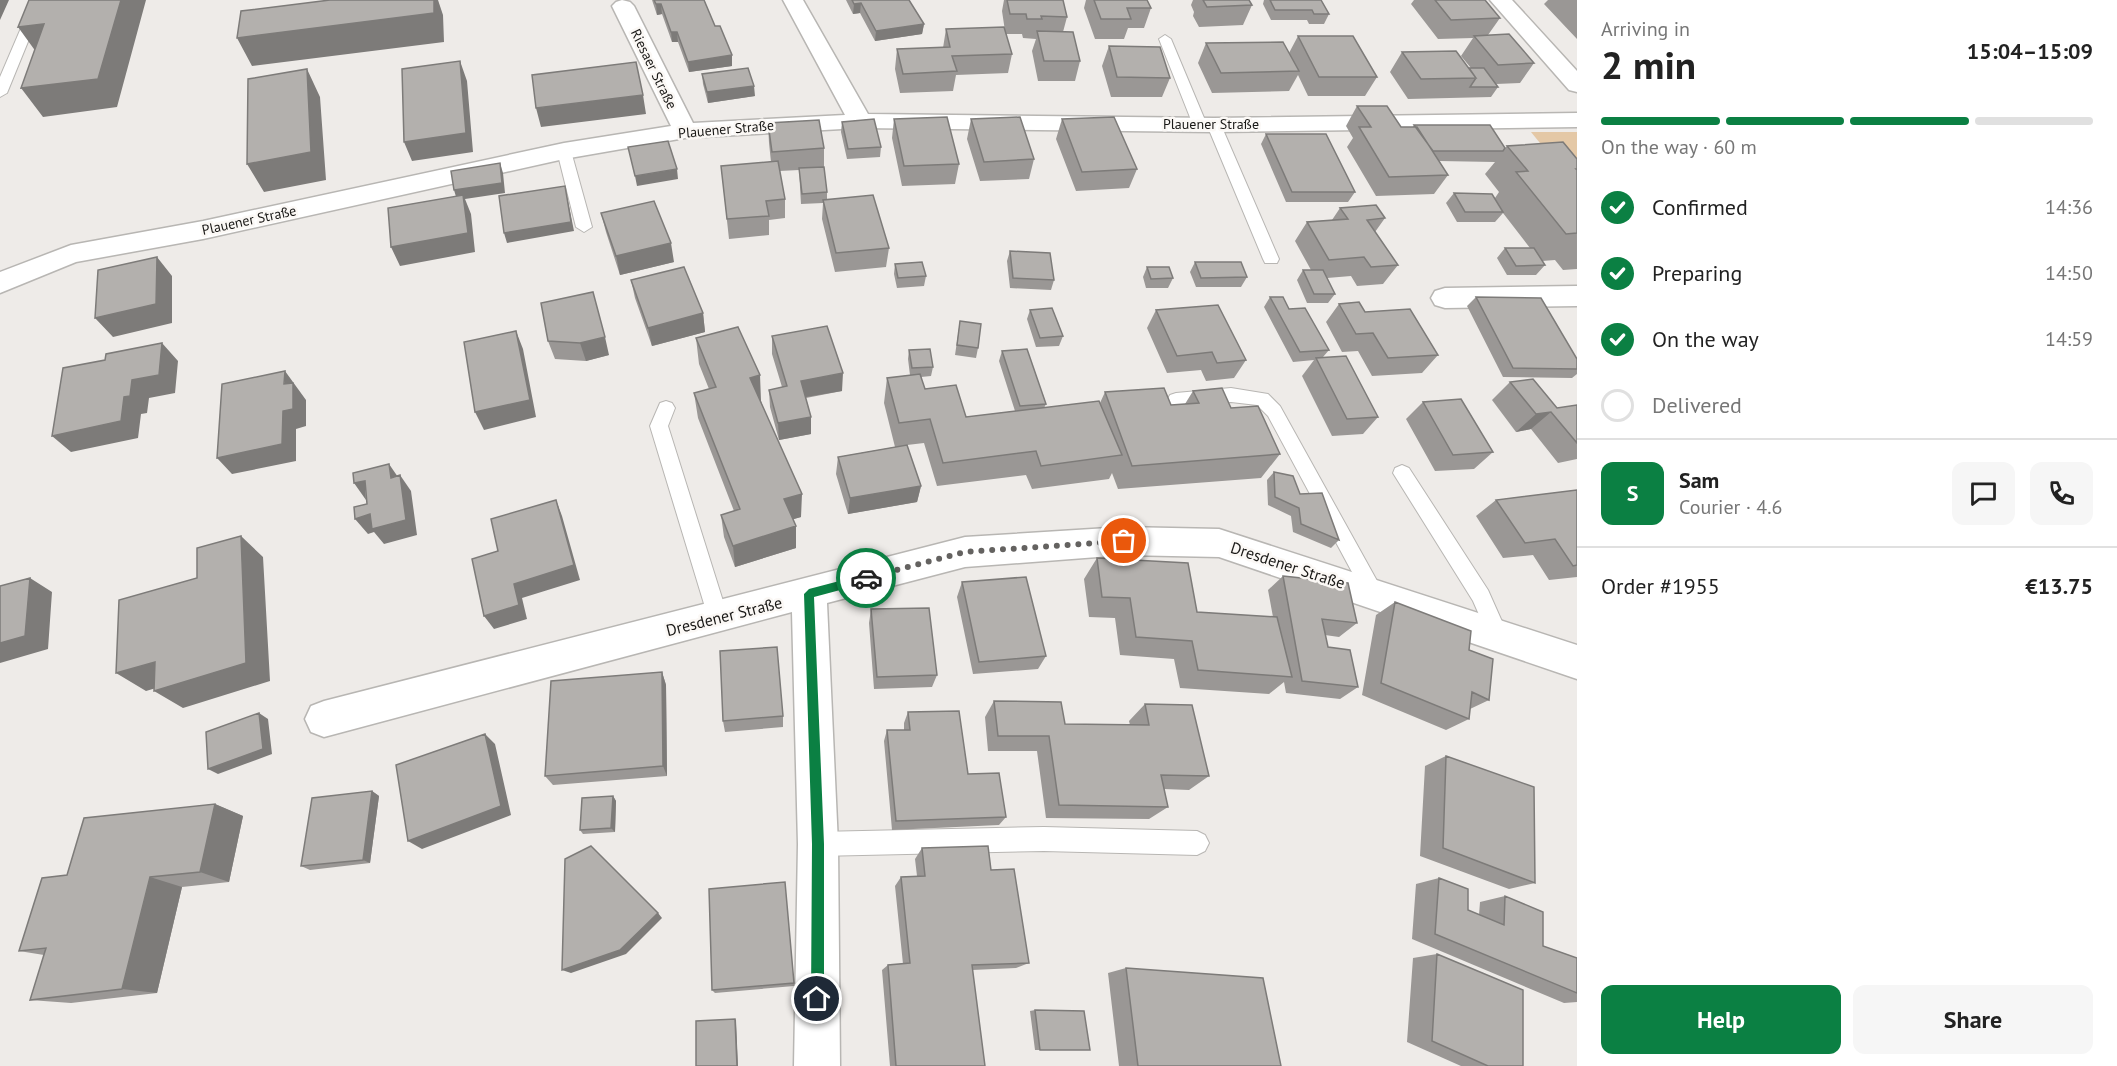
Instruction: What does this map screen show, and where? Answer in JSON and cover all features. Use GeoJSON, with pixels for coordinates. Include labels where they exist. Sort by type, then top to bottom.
{"type":"FeatureCollection","features":[{"type":"Feature","properties":{"kind":"street"},"geometry":{"type":"LineString","coordinates":[[793,0],[860,121]]}},
{"type":"Feature","properties":{"kind":"street"},"geometry":{"type":"LineString","coordinates":[[1500,0],[1577,85]]}},
{"type":"Feature","properties":{"kind":"street","name":"Riesaer Straße"},"geometry":{"type":"LineString","coordinates":[[623,6],[685,131]]}},
{"type":"Feature","properties":{"kind":"street","name":"Plauener Straße"},"geometry":{"type":"LineString","coordinates":[[0,283],[71,254],[203,230],[564,151],[685,131],[860,121],[1207,125],[1577,120]]}},
{"type":"Feature","properties":{"kind":"street"},"geometry":{"type":"LineString","coordinates":[[1508,121],[1528,148]]}},
{"type":"Feature","properties":{"kind":"street"},"geometry":{"type":"LineString","coordinates":[[1445,298],[1577,296]]}},
{"type":"Feature","properties":{"kind":"street","name":"Dresdener Straße"},"geometry":{"type":"LineString","coordinates":[[324,719],[965,552],[1124,541],[1219,543],[1577,662]]}},
{"type":"Feature","properties":{"kind":"street"},"geometry":{"type":"LineString","coordinates":[[809,594],[818,844],[817,1066]]}},
{"type":"Feature","properties":{"kind":"lane"},"geometry":{"type":"LineString","coordinates":[[0,93],[39,0]]}},
{"type":"Feature","properties":{"kind":"lane"},"geometry":{"type":"LineString","coordinates":[[1165,39],[1272,259]]}},
{"type":"Feature","properties":{"kind":"lane"},"geometry":{"type":"LineString","coordinates":[[564,151],[584,227]]}},
{"type":"Feature","properties":{"kind":"lane"},"geometry":{"type":"LineString","coordinates":[[1176,400],[1231,395],[1262,399],[1274,411],[1374,594]]}},
{"type":"Feature","properties":{"kind":"lane"},"geometry":{"type":"LineString","coordinates":[[666,408],[659,426],[718,617]]}},
{"type":"Feature","properties":{"kind":"lane"},"geometry":{"type":"LineString","coordinates":[[1402,473],[1481,596],[1498,635]]}},
{"type":"Feature","properties":{"kind":"lane"},"geometry":{"type":"LineString","coordinates":[[818,844],[1044,839],[1197,843]]}},
{"type":"Feature","properties":{"kind":"shaded area"},"geometry":{"type":"Polygon","coordinates":[[[1531,132],[1577,132],[1577,181],[1571,181],[1531,132]]]}},
{"type":"Feature","properties":{"kind":"building"},"geometry":{"type":"Polygon","coordinates":[[[29,0],[121,0],[98,79],[21,88],[44,24],[18,27],[29,0]]]}},
{"type":"Feature","properties":{"kind":"building"},"geometry":{"type":"Polygon","coordinates":[[[330,0],[434,0],[434,13],[237,38],[241,11],[330,0]]]}},
{"type":"Feature","properties":{"kind":"building"},"geometry":{"type":"Polygon","coordinates":[[[654,0],[704,0],[715,26],[720,26],[732,55],[688,62],[677,32],[671,32],[661,4],[656,4],[654,0]]]}},
{"type":"Feature","properties":{"kind":"building"},"geometry":{"type":"Polygon","coordinates":[[[852,0],[909,0],[924,24],[876,31],[861,3],[854,4],[852,0]]]}},
{"type":"Feature","properties":{"kind":"building"},"geometry":{"type":"Polygon","coordinates":[[[1007,0],[1063,0],[1067,17],[1041,16],[1042,19],[1027,19],[1026,14],[1010,14],[1007,0]]]}},
{"type":"Feature","properties":{"kind":"building"},"geometry":{"type":"Polygon","coordinates":[[[1094,0],[1147,0],[1151,8],[1127,8],[1131,19],[1101,19],[1094,0]]]}},
{"type":"Feature","properties":{"kind":"building"},"geometry":{"type":"Polygon","coordinates":[[[1203,0],[1249,0],[1252,5],[1207,7],[1203,0]]]}},
{"type":"Feature","properties":{"kind":"building"},"geometry":{"type":"Polygon","coordinates":[[[1270,0],[1321,0],[1329,14],[1314,14],[1312,10],[1275,10],[1270,0]]]}},
{"type":"Feature","properties":{"kind":"building"},"geometry":{"type":"Polygon","coordinates":[[[1435,0],[1485,0],[1500,18],[1451,20],[1435,0]]]}},
{"type":"Feature","properties":{"kind":"building"},"geometry":{"type":"Polygon","coordinates":[[[1004,27],[1012,54],[952,56],[957,71],[903,74],[897,49],[950,47],[946,29],[1004,27]]]}},
{"type":"Feature","properties":{"kind":"building"},"geometry":{"type":"Polygon","coordinates":[[[1037,31],[1073,32],[1080,61],[1044,61],[1037,31]]]}},
{"type":"Feature","properties":{"kind":"building"},"geometry":{"type":"Polygon","coordinates":[[[1509,34],[1534,63],[1498,65],[1474,36],[1509,34]]]}},
{"type":"Feature","properties":{"kind":"building"},"geometry":{"type":"Polygon","coordinates":[[[1298,36],[1353,36],[1377,77],[1319,77],[1298,36]]]}},
{"type":"Feature","properties":{"kind":"building"},"geometry":{"type":"Polygon","coordinates":[[[1283,42],[1299,71],[1221,73],[1206,43],[1283,42]]]}},
{"type":"Feature","properties":{"kind":"building"},"geometry":{"type":"Polygon","coordinates":[[[1109,46],[1160,47],[1170,78],[1117,77],[1109,46]]]}},
{"type":"Feature","properties":{"kind":"building"},"geometry":{"type":"Polygon","coordinates":[[[1456,51],[1476,78],[1421,79],[1402,52],[1456,51]]]}},
{"type":"Feature","properties":{"kind":"building"},"geometry":{"type":"Polygon","coordinates":[[[460,61],[466,133],[404,142],[402,69],[460,61]]]}},
{"type":"Feature","properties":{"kind":"building"},"geometry":{"type":"Polygon","coordinates":[[[636,62],[643,95],[536,108],[532,75],[636,62]]]}},
{"type":"Feature","properties":{"kind":"building"},"geometry":{"type":"Polygon","coordinates":[[[748,68],[754,86],[707,92],[702,74],[748,68]]]}},
{"type":"Feature","properties":{"kind":"building"},"geometry":{"type":"Polygon","coordinates":[[[1469,68],[1484,68],[1498,87],[1470,87],[1476,78],[1469,68]]]}},
{"type":"Feature","properties":{"kind":"building"},"geometry":{"type":"Polygon","coordinates":[[[307,69],[311,152],[247,164],[248,79],[307,69]]]}},
{"type":"Feature","properties":{"kind":"building"},"geometry":{"type":"Polygon","coordinates":[[[1357,106],[1387,106],[1401,127],[1417,127],[1448,175],[1389,177],[1359,127],[1371,127],[1357,106]]]}},
{"type":"Feature","properties":{"kind":"building"},"geometry":{"type":"Polygon","coordinates":[[[947,117],[959,164],[904,166],[894,119],[947,117]]]}},
{"type":"Feature","properties":{"kind":"building"},"geometry":{"type":"Polygon","coordinates":[[[1020,117],[1034,159],[984,162],[971,119],[1020,117]]]}},
{"type":"Feature","properties":{"kind":"building"},"geometry":{"type":"Polygon","coordinates":[[[1114,117],[1137,169],[1082,172],[1062,119],[1114,117]]]}},
{"type":"Feature","properties":{"kind":"building"},"geometry":{"type":"Polygon","coordinates":[[[874,119],[881,147],[848,149],[842,122],[874,119]]]}},
{"type":"Feature","properties":{"kind":"building"},"geometry":{"type":"Polygon","coordinates":[[[819,120],[824,148],[772,152],[768,123],[819,120]]]}},
{"type":"Feature","properties":{"kind":"building"},"geometry":{"type":"Polygon","coordinates":[[[1414,125],[1490,125],[1505,148],[1503,151],[1433,151],[1414,125]]]}},
{"type":"Feature","properties":{"kind":"building"},"geometry":{"type":"Polygon","coordinates":[[[1266,134],[1326,134],[1355,192],[1292,192],[1266,134]]]}},
{"type":"Feature","properties":{"kind":"building"},"geometry":{"type":"Polygon","coordinates":[[[668,141],[677,169],[635,176],[628,147],[668,141]]]}},
{"type":"Feature","properties":{"kind":"building"},"geometry":{"type":"Polygon","coordinates":[[[1563,142],[1577,159],[1577,233],[1566,234],[1516,172],[1528,171],[1507,146],[1563,142]]]}},
{"type":"Feature","properties":{"kind":"building"},"geometry":{"type":"Polygon","coordinates":[[[778,161],[785,199],[766,201],[769,216],[727,219],[721,166],[778,161]]]}},
{"type":"Feature","properties":{"kind":"building"},"geometry":{"type":"Polygon","coordinates":[[[500,163],[502,183],[454,190],[451,171],[500,163]]]}},
{"type":"Feature","properties":{"kind":"building"},"geometry":{"type":"Polygon","coordinates":[[[824,167],[827,192],[802,194],[799,168],[824,167]]]}},
{"type":"Feature","properties":{"kind":"building"},"geometry":{"type":"Polygon","coordinates":[[[565,186],[571,222],[504,233],[499,196],[565,186]]]}},
{"type":"Feature","properties":{"kind":"building"},"geometry":{"type":"Polygon","coordinates":[[[1454,193],[1492,194],[1503,212],[1465,212],[1454,193]]]}},
{"type":"Feature","properties":{"kind":"building"},"geometry":{"type":"Polygon","coordinates":[[[463,195],[468,233],[391,247],[388,208],[463,195]]]}},
{"type":"Feature","properties":{"kind":"building"},"geometry":{"type":"Polygon","coordinates":[[[873,195],[889,248],[836,253],[823,200],[873,195]]]}},
{"type":"Feature","properties":{"kind":"building"},"geometry":{"type":"Polygon","coordinates":[[[654,201],[671,243],[616,256],[601,213],[654,201]]]}},
{"type":"Feature","properties":{"kind":"building"},"geometry":{"type":"Polygon","coordinates":[[[1376,205],[1385,218],[1367,220],[1398,265],[1371,267],[1364,257],[1329,260],[1307,222],[1348,219],[1340,208],[1376,205]]]}},
{"type":"Feature","properties":{"kind":"building"},"geometry":{"type":"Polygon","coordinates":[[[1505,248],[1534,248],[1545,265],[1516,266],[1505,248]]]}},
{"type":"Feature","properties":{"kind":"building"},"geometry":{"type":"Polygon","coordinates":[[[1010,251],[1050,253],[1054,280],[1013,278],[1010,251]]]}},
{"type":"Feature","properties":{"kind":"building"},"geometry":{"type":"Polygon","coordinates":[[[157,257],[156,304],[95,318],[98,270],[157,257]]]}},
{"type":"Feature","properties":{"kind":"building"},"geometry":{"type":"Polygon","coordinates":[[[922,262],[926,276],[898,278],[895,264],[922,262]]]}},
{"type":"Feature","properties":{"kind":"building"},"geometry":{"type":"Polygon","coordinates":[[[1195,262],[1241,262],[1247,277],[1201,278],[1195,262]]]}},
{"type":"Feature","properties":{"kind":"building"},"geometry":{"type":"Polygon","coordinates":[[[684,267],[703,313],[648,328],[631,280],[684,267]]]}},
{"type":"Feature","properties":{"kind":"building"},"geometry":{"type":"Polygon","coordinates":[[[1147,267],[1169,267],[1173,278],[1151,279],[1147,267]]]}},
{"type":"Feature","properties":{"kind":"building"},"geometry":{"type":"Polygon","coordinates":[[[1303,270],[1323,270],[1335,294],[1314,294],[1303,270]]]}},
{"type":"Feature","properties":{"kind":"building"},"geometry":{"type":"Polygon","coordinates":[[[593,292],[605,337],[580,343],[548,341],[541,303],[593,292]]]}},
{"type":"Feature","properties":{"kind":"building"},"geometry":{"type":"Polygon","coordinates":[[[1270,297],[1283,297],[1289,309],[1305,308],[1329,350],[1300,352],[1270,297]]]}},
{"type":"Feature","properties":{"kind":"building"},"geometry":{"type":"Polygon","coordinates":[[[1476,297],[1541,298],[1577,359],[1577,369],[1513,368],[1476,297]]]}},
{"type":"Feature","properties":{"kind":"building"},"geometry":{"type":"Polygon","coordinates":[[[1359,302],[1365,312],[1410,309],[1438,355],[1388,358],[1373,333],[1356,334],[1339,304],[1359,302]]]}},
{"type":"Feature","properties":{"kind":"building"},"geometry":{"type":"Polygon","coordinates":[[[1218,305],[1246,360],[1217,363],[1212,352],[1177,356],[1156,310],[1218,305]]]}},
{"type":"Feature","properties":{"kind":"building"},"geometry":{"type":"Polygon","coordinates":[[[1052,308],[1063,336],[1040,338],[1030,310],[1052,308]]]}},
{"type":"Feature","properties":{"kind":"building"},"geometry":{"type":"Polygon","coordinates":[[[960,321],[981,324],[978,348],[957,345],[960,321]]]}},
{"type":"Feature","properties":{"kind":"building"},"geometry":{"type":"Polygon","coordinates":[[[827,326],[843,373],[801,381],[811,417],[778,423],[769,390],[787,386],[772,336],[827,326]]]}},
{"type":"Feature","properties":{"kind":"building"},"geometry":{"type":"Polygon","coordinates":[[[738,327],[760,375],[750,378],[802,494],[784,499],[796,526],[733,546],[721,515],[740,509],[694,393],[716,387],[696,338],[738,327]]]}},
{"type":"Feature","properties":{"kind":"building"},"geometry":{"type":"Polygon","coordinates":[[[516,331],[530,400],[475,412],[464,342],[516,331]]]}},
{"type":"Feature","properties":{"kind":"building"},"geometry":{"type":"Polygon","coordinates":[[[162,343],[159,375],[132,380],[130,396],[124,397],[121,421],[52,436],[63,368],[105,360],[106,354],[162,343]]]}},
{"type":"Feature","properties":{"kind":"building"},"geometry":{"type":"Polygon","coordinates":[[[930,349],[933,367],[912,368],[909,350],[930,349]]]}},
{"type":"Feature","properties":{"kind":"building"},"geometry":{"type":"Polygon","coordinates":[[[1027,349],[1046,404],[1020,406],[1002,351],[1027,349]]]}},
{"type":"Feature","properties":{"kind":"building"},"geometry":{"type":"Polygon","coordinates":[[[1346,356],[1378,417],[1347,419],[1316,358],[1346,356]]]}},
{"type":"Feature","properties":{"kind":"building"},"geometry":{"type":"Polygon","coordinates":[[[285,371],[284,384],[293,383],[293,409],[283,411],[282,444],[217,458],[222,384],[285,371]]]}},
{"type":"Feature","properties":{"kind":"building"},"geometry":{"type":"Polygon","coordinates":[[[920,374],[925,389],[956,385],[966,417],[1099,401],[1122,455],[1041,466],[1036,451],[943,463],[930,419],[899,423],[887,378],[920,374]]]}},
{"type":"Feature","properties":{"kind":"building"},"geometry":{"type":"Polygon","coordinates":[[[1533,379],[1557,408],[1577,405],[1577,443],[1551,412],[1536,414],[1510,382],[1533,379]]]}},
{"type":"Feature","properties":{"kind":"building"},"geometry":{"type":"Polygon","coordinates":[[[1164,388],[1171,405],[1199,403],[1193,391],[1222,388],[1231,408],[1258,406],[1280,454],[1132,466],[1105,392],[1164,388]]]}},
{"type":"Feature","properties":{"kind":"building"},"geometry":{"type":"Polygon","coordinates":[[[1461,399],[1493,452],[1453,455],[1423,402],[1461,399]]]}},
{"type":"Feature","properties":{"kind":"building"},"geometry":{"type":"Polygon","coordinates":[[[907,445],[921,486],[850,498],[838,457],[907,445]]]}},
{"type":"Feature","properties":{"kind":"building"},"geometry":{"type":"Polygon","coordinates":[[[389,464],[391,478],[400,475],[406,520],[372,529],[370,514],[355,519],[354,507],[367,504],[365,481],[354,483],[353,473],[389,464]]]}},
{"type":"Feature","properties":{"kind":"building"},"geometry":{"type":"Polygon","coordinates":[[[1274,472],[1293,476],[1300,494],[1322,493],[1339,540],[1301,524],[1299,508],[1275,497],[1274,472]]]}},
{"type":"Feature","properties":{"kind":"building"},"geometry":{"type":"Polygon","coordinates":[[[1577,490],[1577,565],[1573,566],[1555,539],[1525,543],[1496,500],[1577,490]]]}},
{"type":"Feature","properties":{"kind":"building"},"geometry":{"type":"Polygon","coordinates":[[[556,500],[574,565],[514,584],[519,605],[484,616],[472,559],[498,551],[491,519],[556,500]]]}},
{"type":"Feature","properties":{"kind":"building"},"geometry":{"type":"Polygon","coordinates":[[[241,536],[246,663],[154,691],[155,662],[116,673],[119,600],[197,578],[197,548],[241,536]]]}},
{"type":"Feature","properties":{"kind":"building"},"geometry":{"type":"Polygon","coordinates":[[[1097,558],[1188,563],[1197,612],[1277,617],[1292,677],[1198,670],[1192,641],[1136,637],[1130,598],[1102,597],[1097,558]]]}},
{"type":"Feature","properties":{"kind":"building"},"geometry":{"type":"Polygon","coordinates":[[[1283,576],[1348,583],[1357,623],[1322,619],[1328,647],[1350,650],[1358,687],[1302,681],[1283,576]]]}},
{"type":"Feature","properties":{"kind":"building"},"geometry":{"type":"Polygon","coordinates":[[[1026,577],[1046,656],[979,662],[962,582],[1026,577]]]}},
{"type":"Feature","properties":{"kind":"building"},"geometry":{"type":"Polygon","coordinates":[[[30,578],[25,636],[0,643],[0,586],[30,578]]]}},
{"type":"Feature","properties":{"kind":"building"},"geometry":{"type":"Polygon","coordinates":[[[1395,602],[1471,631],[1469,650],[1493,659],[1489,700],[1472,692],[1469,719],[1381,683],[1395,602]]]}},
{"type":"Feature","properties":{"kind":"building"},"geometry":{"type":"Polygon","coordinates":[[[929,608],[937,675],[877,677],[871,609],[929,608]]]}},
{"type":"Feature","properties":{"kind":"building"},"geometry":{"type":"Polygon","coordinates":[[[777,647],[783,716],[723,721],[720,651],[777,647]]]}},
{"type":"Feature","properties":{"kind":"building"},"geometry":{"type":"Polygon","coordinates":[[[662,672],[663,766],[545,776],[551,681],[662,672]]]}},
{"type":"Feature","properties":{"kind":"building"},"geometry":{"type":"Polygon","coordinates":[[[994,701],[1061,702],[1065,724],[1149,725],[1145,704],[1192,705],[1209,776],[1161,775],[1168,807],[1059,805],[1049,736],[998,736],[994,701]]]}},
{"type":"Feature","properties":{"kind":"building"},"geometry":{"type":"Polygon","coordinates":[[[959,711],[968,774],[999,773],[1006,817],[896,821],[887,730],[910,730],[908,712],[959,711]]]}},
{"type":"Feature","properties":{"kind":"building"},"geometry":{"type":"Polygon","coordinates":[[[259,713],[263,749],[208,769],[206,732],[259,713]]]}},
{"type":"Feature","properties":{"kind":"building"},"geometry":{"type":"Polygon","coordinates":[[[485,734],[501,806],[408,841],[396,765],[485,734]]]}},
{"type":"Feature","properties":{"kind":"building"},"geometry":{"type":"Polygon","coordinates":[[[1446,756],[1534,787],[1535,883],[1443,848],[1446,756]]]}},
{"type":"Feature","properties":{"kind":"building"},"geometry":{"type":"Polygon","coordinates":[[[372,791],[363,860],[301,866],[312,798],[372,791]]]}},
{"type":"Feature","properties":{"kind":"building"},"geometry":{"type":"Polygon","coordinates":[[[613,796],[611,828],[580,830],[582,798],[613,796]]]}},
{"type":"Feature","properties":{"kind":"building"},"geometry":{"type":"Polygon","coordinates":[[[215,804],[200,872],[150,877],[122,989],[30,1000],[46,948],[19,951],[42,878],[67,875],[84,818],[215,804]]]}},
{"type":"Feature","properties":{"kind":"building"},"geometry":{"type":"Polygon","coordinates":[[[591,846],[658,913],[620,950],[562,970],[565,859],[591,846]]]}},
{"type":"Feature","properties":{"kind":"building"},"geometry":{"type":"Polygon","coordinates":[[[988,846],[991,870],[1014,869],[1029,963],[972,965],[985,1066],[896,1066],[888,965],[910,963],[901,877],[925,876],[922,848],[988,846]]]}},
{"type":"Feature","properties":{"kind":"building"},"geometry":{"type":"Polygon","coordinates":[[[1439,878],[1468,889],[1468,910],[1504,925],[1505,896],[1543,912],[1543,946],[1577,958],[1577,993],[1435,934],[1439,878]]]}},
{"type":"Feature","properties":{"kind":"building"},"geometry":{"type":"Polygon","coordinates":[[[785,882],[794,983],[712,990],[709,889],[785,882]]]}},
{"type":"Feature","properties":{"kind":"building"},"geometry":{"type":"Polygon","coordinates":[[[1437,954],[1523,990],[1523,1066],[1488,1066],[1432,1041],[1437,954]]]}},
{"type":"Feature","properties":{"kind":"building"},"geometry":{"type":"Polygon","coordinates":[[[1126,968],[1263,978],[1281,1066],[1138,1066],[1126,968]]]}},
{"type":"Feature","properties":{"kind":"building"},"geometry":{"type":"Polygon","coordinates":[[[1035,1010],[1084,1011],[1090,1050],[1040,1050],[1035,1010]]]}},
{"type":"Feature","properties":{"kind":"building"},"geometry":{"type":"Polygon","coordinates":[[[735,1019],[737,1066],[696,1066],[696,1021],[735,1019]]]}},
{"type":"Feature","properties":{"kind":"way so far"},"geometry":{"type":"LineString","coordinates":[[866,578],[965,552],[1124,541]]}},
{"type":"Feature","properties":{"kind":"route"},"geometry":{"type":"LineString","coordinates":[[817,999],[818,844],[809,594],[866,578]]}}]}
